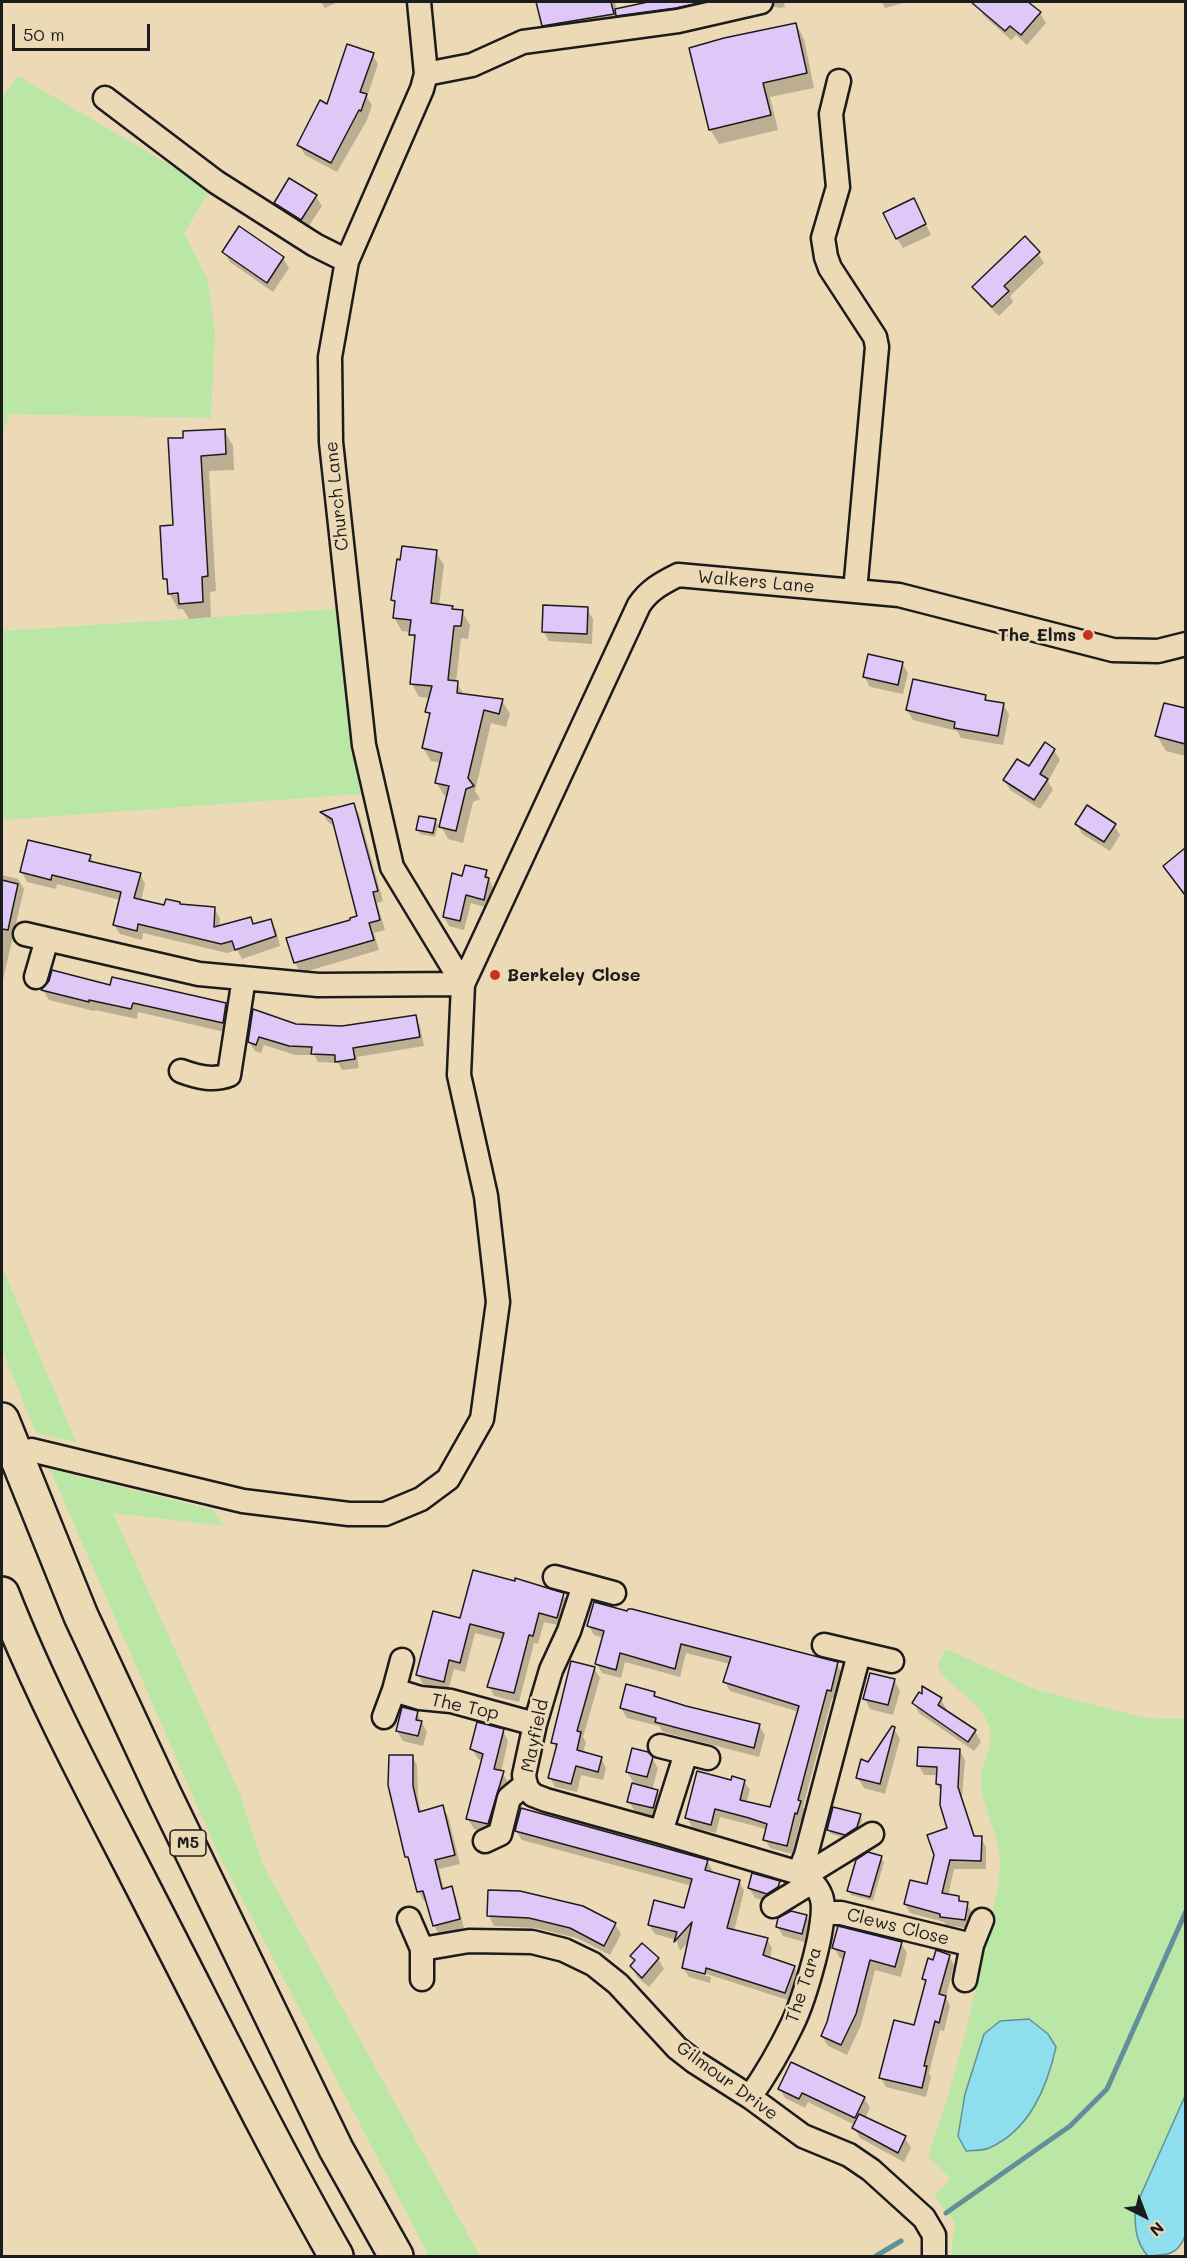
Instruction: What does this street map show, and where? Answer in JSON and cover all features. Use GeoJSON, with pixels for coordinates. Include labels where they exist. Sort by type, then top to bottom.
{"type":"FeatureCollection","features":[{"type":"Feature","properties":{"kind":"highway","name":"M5"},"geometry":{"type":"LineString","coordinates":[[2,1420],[81,1616],[164,1794],[336,2149],[396,2256]]}},
{"type":"Feature","properties":{"kind":"highway"},"geometry":{"type":"LineString","coordinates":[[2,1594],[22,1644],[93,1789],[296,2184],[336,2256]]}},
{"type":"Feature","properties":{"kind":"street","name":"Church Lane"},"geometry":{"type":"LineString","coordinates":[[419,2],[426,74],[422,89],[347,261],[330,357],[331,442],[364,745],[392,867],[463,984]]}},
{"type":"Feature","properties":{"kind":"street"},"geometry":{"type":"LineString","coordinates":[[426,74],[472,66],[523,42],[678,21],[761,2]]}},
{"type":"Feature","properties":{"kind":"street"},"geometry":{"type":"LineString","coordinates":[[839,81],[831,114],[838,187],[823,238],[830,268],[875,337],[878,347],[855,591]]}},
{"type":"Feature","properties":{"kind":"street"},"geometry":{"type":"LineString","coordinates":[[105,98],[216,182],[315,245],[347,261]]}},
{"type":"Feature","properties":{"kind":"street","name":"Walkers Lane"},"geometry":{"type":"LineString","coordinates":[[463,984],[633,615],[647,593],[678,575],[899,595],[1113,650],[1158,651],[1185,644]]}},
{"type":"Feature","properties":{"kind":"street"},"geometry":{"type":"LineString","coordinates":[[25,934],[199,974],[318,985],[463,984],[459,1076],[486,1196],[498,1302],[482,1419],[448,1479],[421,1499],[385,1514],[349,1514],[243,1501],[31,1450]]}},
{"type":"Feature","properties":{"kind":"street"},"geometry":{"type":"LineString","coordinates":[[36,977],[47,939]]}},
{"type":"Feature","properties":{"kind":"street"},"geometry":{"type":"LineString","coordinates":[[181,1071],[199,1077],[221,1078],[229,1075],[244,978]]}},
{"type":"Feature","properties":{"kind":"street"},"geometry":{"type":"LineString","coordinates":[[555,1576],[614,1593]]}},
{"type":"Feature","properties":{"kind":"street","name":"Mayfield"},"geometry":{"type":"LineString","coordinates":[[584,1585],[569,1631],[551,1670],[535,1724],[524,1775],[526,1787],[533,1795],[546,1800],[661,1832],[805,1877]]}},
{"type":"Feature","properties":{"kind":"street"},"geometry":{"type":"LineString","coordinates":[[824,1645],[892,1660]]}},
{"type":"Feature","properties":{"kind":"street"},"geometry":{"type":"LineString","coordinates":[[805,1877],[859,1654]]}},
{"type":"Feature","properties":{"kind":"street"},"geometry":{"type":"LineString","coordinates":[[384,1717],[402,1660]]}},
{"type":"Feature","properties":{"kind":"street","name":"The Top"},"geometry":{"type":"LineString","coordinates":[[394,1690],[420,1698],[451,1701],[535,1724]]}},
{"type":"Feature","properties":{"kind":"street"},"geometry":{"type":"LineString","coordinates":[[660,1746],[708,1758]]}},
{"type":"Feature","properties":{"kind":"street"},"geometry":{"type":"LineString","coordinates":[[661,1832],[686,1753]]}},
{"type":"Feature","properties":{"kind":"street"},"geometry":{"type":"LineString","coordinates":[[485,1841],[500,1834],[508,1797],[526,1784]]}},
{"type":"Feature","properties":{"kind":"street"},"geometry":{"type":"LineString","coordinates":[[773,1906],[805,1877],[872,1834]]}},
{"type":"Feature","properties":{"kind":"street"},"geometry":{"type":"LineString","coordinates":[[805,1877],[822,1898],[824,1913]]}},
{"type":"Feature","properties":{"kind":"street","name":"Clews Close"},"geometry":{"type":"LineString","coordinates":[[824,1913],[841,1913],[972,1945]]}},
{"type":"Feature","properties":{"kind":"street","name":"The Tara"},"geometry":{"type":"LineString","coordinates":[[750,2097],[765,2076],[793,2023],[824,1913]]}},
{"type":"Feature","properties":{"kind":"street"},"geometry":{"type":"LineString","coordinates":[[409,1919],[422,1949],[422,1979]]}},
{"type":"Feature","properties":{"kind":"street","name":"Clews Close"},"geometry":{"type":"LineString","coordinates":[[965,1980],[972,1945],[982,1920]]}},
{"type":"Feature","properties":{"kind":"street","name":"Gilmour Drive"},"geometry":{"type":"LineString","coordinates":[[422,1949],[470,1941],[532,1942],[564,1950],[593,1964],[618,1984],[677,2048],[750,2097],[802,2136],[849,2155],[871,2170],[924,2218],[934,2235],[933,2256]]}},
{"type":"Feature","properties":{"kind":"green space"},"geometry":{"type":"Polygon","coordinates":[[[18,76],[211,189],[184,233],[208,280],[215,333],[211,418],[9,414],[2,438],[2,97],[18,76]]]}},
{"type":"Feature","properties":{"kind":"green space"},"geometry":{"type":"Polygon","coordinates":[[[337,609],[361,794],[2,820],[2,631],[337,609]]]}},
{"type":"Feature","properties":{"kind":"green space"},"geometry":{"type":"Polygon","coordinates":[[[2,1267],[76,1442],[36,1433],[2,1349],[2,1267]]]}},
{"type":"Feature","properties":{"kind":"green space"},"geometry":{"type":"Polygon","coordinates":[[[50,1469],[212,1510],[225,1526],[113,1513],[240,1794],[263,1865],[480,2256],[429,2256],[217,1851],[50,1469]]]}},
{"type":"Feature","properties":{"kind":"green space"},"geometry":{"type":"Polygon","coordinates":[[[946,1649],[1037,1690],[1146,1718],[1185,1719],[1185,2096],[1135,2208],[1148,2256],[951,2256],[955,2223],[934,2195],[951,2179],[928,2156],[969,2019],[996,1898],[1000,1860],[981,1785],[990,1738],[987,1720],[973,1702],[941,1673],[938,1665],[946,1649]],[[965,2094],[958,2136],[966,2150],[965,2094]]]}},
{"type":"Feature","properties":{"kind":"water"},"geometry":{"type":"Polygon","coordinates":[[[1029,2019],[1048,2034],[1056,2047],[1042,2092],[1026,2119],[1016,2130],[987,2149],[966,2151],[958,2136],[965,2094],[984,2034],[1000,2021],[1029,2019]]]}},
{"type":"Feature","properties":{"kind":"water"},"geometry":{"type":"Polygon","coordinates":[[[1185,2096],[1185,2236],[1179,2247],[1171,2253],[1148,2256],[1138,2239],[1135,2208],[1185,2096]]]}},
{"type":"Feature","properties":{"kind":"building"},"geometry":{"type":"Polygon","coordinates":[[[536,2],[611,2],[614,14],[542,26],[536,2]]]}},
{"type":"Feature","properties":{"kind":"building"},"geometry":{"type":"Polygon","coordinates":[[[648,2],[703,2],[616,16],[615,9],[648,2]]]}},
{"type":"Feature","properties":{"kind":"building"},"geometry":{"type":"Polygon","coordinates":[[[971,2],[1028,2],[1041,12],[1021,35],[1010,26],[1005,31],[971,2]]]}},
{"type":"Feature","properties":{"kind":"building"},"geometry":{"type":"Polygon","coordinates":[[[796,23],[807,73],[763,83],[771,115],[709,130],[689,48],[796,23]]]}},
{"type":"Feature","properties":{"kind":"building"},"geometry":{"type":"Polygon","coordinates":[[[347,44],[374,53],[360,92],[367,94],[361,111],[359,110],[331,163],[297,145],[320,100],[327,104],[347,44]]]}},
{"type":"Feature","properties":{"kind":"building"},"geometry":{"type":"Polygon","coordinates":[[[289,178],[317,195],[301,220],[274,203],[289,178]]]}},
{"type":"Feature","properties":{"kind":"building"},"geometry":{"type":"Polygon","coordinates":[[[914,198],[926,224],[896,239],[883,213],[914,198]]]}},
{"type":"Feature","properties":{"kind":"building"},"geometry":{"type":"Polygon","coordinates":[[[239,226],[284,257],[267,283],[222,252],[239,226]]]}},
{"type":"Feature","properties":{"kind":"building"},"geometry":{"type":"Polygon","coordinates":[[[1025,236],[1040,252],[1004,286],[1009,291],[992,307],[972,287],[1025,236]]]}},
{"type":"Feature","properties":{"kind":"building"},"geometry":{"type":"Polygon","coordinates":[[[225,429],[226,454],[201,456],[208,576],[202,577],[203,602],[179,604],[178,593],[168,594],[167,579],[163,579],[160,526],[173,525],[168,438],[183,438],[183,431],[225,429]]]}},
{"type":"Feature","properties":{"kind":"building"},"geometry":{"type":"Polygon","coordinates":[[[402,546],[437,550],[431,603],[463,610],[461,626],[454,626],[448,680],[458,681],[457,693],[503,699],[499,714],[484,710],[468,778],[474,786],[466,789],[456,831],[439,827],[449,786],[435,783],[442,753],[422,748],[430,713],[425,712],[432,686],[410,684],[415,635],[409,635],[411,620],[393,618],[395,601],[391,600],[397,559],[400,560],[402,546]]]}},
{"type":"Feature","properties":{"kind":"building"},"geometry":{"type":"Polygon","coordinates":[[[543,605],[588,607],[587,634],[542,632],[543,605]]]}},
{"type":"Feature","properties":{"kind":"building"},"geometry":{"type":"Polygon","coordinates":[[[868,654],[903,662],[898,685],[863,677],[868,654]]]}},
{"type":"Feature","properties":{"kind":"building"},"geometry":{"type":"Polygon","coordinates":[[[913,679],[986,695],[985,700],[1004,703],[998,736],[954,728],[955,722],[906,710],[913,679]]]}},
{"type":"Feature","properties":{"kind":"building"},"geometry":{"type":"Polygon","coordinates":[[[1164,703],[1185,708],[1185,744],[1155,736],[1164,703]]]}},
{"type":"Feature","properties":{"kind":"building"},"geometry":{"type":"Polygon","coordinates":[[[1045,742],[1055,749],[1040,774],[1048,779],[1034,800],[1003,780],[1017,759],[1029,766],[1045,742]]]}},
{"type":"Feature","properties":{"kind":"building"},"geometry":{"type":"Polygon","coordinates":[[[354,803],[378,891],[373,892],[380,920],[369,923],[374,940],[294,963],[286,938],[357,916],[332,819],[320,812],[354,803]]]}},
{"type":"Feature","properties":{"kind":"building"},"geometry":{"type":"Polygon","coordinates":[[[1087,805],[1116,824],[1104,842],[1075,824],[1087,805]]]}},
{"type":"Feature","properties":{"kind":"building"},"geometry":{"type":"Polygon","coordinates":[[[419,816],[436,819],[433,833],[416,830],[419,816]]]}},
{"type":"Feature","properties":{"kind":"building"},"geometry":{"type":"Polygon","coordinates":[[[28,840],[91,855],[89,861],[141,873],[134,898],[164,905],[166,899],[180,902],[180,904],[215,907],[214,927],[251,917],[253,924],[271,919],[276,936],[235,950],[232,941],[221,944],[138,924],[137,931],[113,925],[121,892],[52,875],[51,880],[20,872],[28,840]]]}},
{"type":"Feature","properties":{"kind":"building"},"geometry":{"type":"Polygon","coordinates":[[[1185,848],[1185,895],[1163,866],[1185,848]]]}},
{"type":"Feature","properties":{"kind":"building"},"geometry":{"type":"Polygon","coordinates":[[[465,865],[487,870],[485,877],[489,878],[484,900],[466,895],[460,921],[443,917],[452,873],[462,876],[465,865]]]}},
{"type":"Feature","properties":{"kind":"building"},"geometry":{"type":"Polygon","coordinates":[[[2,880],[18,884],[8,930],[2,929],[2,880]]]}},
{"type":"Feature","properties":{"kind":"building"},"geometry":{"type":"Polygon","coordinates":[[[52,970],[110,985],[112,977],[226,1003],[223,1023],[133,1003],[131,1009],[89,1000],[89,1002],[41,990],[49,981],[52,970]]]}},
{"type":"Feature","properties":{"kind":"building"},"geometry":{"type":"Polygon","coordinates":[[[253,1009],[296,1024],[342,1026],[416,1015],[420,1037],[353,1048],[355,1059],[335,1062],[335,1055],[311,1054],[312,1047],[289,1046],[259,1037],[256,1045],[248,1042],[253,1009]]]}},
{"type":"Feature","properties":{"kind":"building"},"geometry":{"type":"Polygon","coordinates":[[[473,1570],[515,1581],[515,1578],[564,1593],[557,1618],[539,1613],[533,1636],[529,1635],[514,1693],[487,1687],[504,1633],[470,1624],[460,1663],[449,1660],[444,1682],[416,1675],[433,1611],[460,1618],[473,1570]]]}},
{"type":"Feature","properties":{"kind":"building"},"geometry":{"type":"Polygon","coordinates":[[[594,1602],[627,1611],[632,1609],[838,1662],[831,1691],[827,1690],[798,1800],[801,1801],[797,1814],[795,1813],[787,1846],[763,1840],[767,1824],[749,1818],[715,1809],[711,1825],[685,1818],[697,1771],[731,1780],[732,1776],[745,1780],[740,1800],[770,1807],[799,1706],[723,1682],[731,1657],[681,1644],[675,1669],[620,1653],[616,1670],[595,1664],[604,1631],[587,1626],[594,1602]]]}},
{"type":"Feature","properties":{"kind":"building"},"geometry":{"type":"Polygon","coordinates":[[[571,1661],[595,1667],[577,1731],[581,1732],[577,1750],[602,1757],[598,1772],[576,1766],[571,1784],[548,1778],[557,1744],[551,1743],[571,1661]]]}},
{"type":"Feature","properties":{"kind":"building"},"geometry":{"type":"Polygon","coordinates":[[[870,1673],[895,1679],[888,1705],[863,1699],[870,1673]]]}},
{"type":"Feature","properties":{"kind":"building"},"geometry":{"type":"Polygon","coordinates":[[[626,1684],[655,1692],[654,1696],[686,1706],[760,1724],[754,1748],[655,1722],[656,1718],[620,1708],[626,1684]]]}},
{"type":"Feature","properties":{"kind":"building"},"geometry":{"type":"Polygon","coordinates":[[[922,1686],[942,1698],[938,1705],[976,1730],[968,1742],[912,1703],[919,1692],[922,1694],[922,1686]]]}},
{"type":"Feature","properties":{"kind":"building"},"geometry":{"type":"Polygon","coordinates":[[[402,1707],[418,1711],[416,1720],[422,1721],[418,1736],[396,1731],[402,1707]]]}},
{"type":"Feature","properties":{"kind":"building"},"geometry":{"type":"Polygon","coordinates":[[[477,1722],[504,1729],[494,1769],[504,1771],[488,1824],[466,1819],[483,1754],[470,1749],[477,1722]]]}},
{"type":"Feature","properties":{"kind":"building"},"geometry":{"type":"Polygon","coordinates":[[[892,1726],[895,1727],[880,1784],[856,1778],[861,1759],[868,1762],[892,1726]]]}},
{"type":"Feature","properties":{"kind":"building"},"geometry":{"type":"Polygon","coordinates":[[[918,1747],[960,1749],[958,1787],[974,1836],[982,1836],[981,1861],[950,1860],[942,1893],[959,1896],[959,1901],[968,1902],[965,1920],[940,1917],[940,1914],[904,1904],[910,1880],[927,1884],[934,1855],[927,1835],[947,1828],[940,1805],[941,1785],[936,1784],[937,1767],[917,1766],[918,1747]]]}},
{"type":"Feature","properties":{"kind":"building"},"geometry":{"type":"Polygon","coordinates":[[[632,1748],[648,1752],[653,1757],[647,1777],[626,1772],[632,1748]]]}},
{"type":"Feature","properties":{"kind":"building"},"geometry":{"type":"Polygon","coordinates":[[[389,1755],[413,1755],[413,1786],[419,1812],[443,1805],[455,1855],[435,1860],[442,1889],[452,1886],[460,1919],[433,1926],[423,1891],[417,1892],[408,1857],[405,1857],[388,1785],[389,1755]]]}},
{"type":"Feature","properties":{"kind":"building"},"geometry":{"type":"Polygon","coordinates":[[[632,1783],[658,1790],[653,1808],[627,1802],[632,1783]]]}},
{"type":"Feature","properties":{"kind":"building"},"geometry":{"type":"Polygon","coordinates":[[[833,1807],[861,1814],[857,1827],[845,1835],[827,1830],[833,1807]]]}},
{"type":"Feature","properties":{"kind":"building"},"geometry":{"type":"Polygon","coordinates":[[[521,1808],[708,1860],[705,1870],[740,1880],[727,1928],[768,1938],[763,1955],[795,1966],[785,1993],[706,1968],[705,1974],[682,1968],[692,1922],[674,1942],[677,1932],[648,1925],[654,1900],[684,1908],[692,1879],[515,1831],[521,1808]]]}},
{"type":"Feature","properties":{"kind":"building"},"geometry":{"type":"Polygon","coordinates":[[[868,1852],[882,1856],[870,1897],[847,1891],[856,1860],[868,1852]]]}},
{"type":"Feature","properties":{"kind":"building"},"geometry":{"type":"Polygon","coordinates":[[[752,1873],[780,1881],[778,1887],[767,1894],[748,1888],[752,1873]]]}},
{"type":"Feature","properties":{"kind":"building"},"geometry":{"type":"Polygon","coordinates":[[[488,1890],[520,1891],[583,1906],[616,1923],[604,1946],[570,1928],[529,1918],[487,1916],[488,1890]]]}},
{"type":"Feature","properties":{"kind":"building"},"geometry":{"type":"Polygon","coordinates":[[[791,1911],[807,1915],[802,1934],[776,1927],[778,1918],[791,1911]]]}},
{"type":"Feature","properties":{"kind":"building"},"geometry":{"type":"Polygon","coordinates":[[[838,1926],[902,1942],[895,1967],[870,1960],[856,2014],[841,2045],[821,2036],[827,2022],[845,1952],[832,1948],[838,1926]]]}},
{"type":"Feature","properties":{"kind":"building"},"geometry":{"type":"Polygon","coordinates":[[[642,1943],[659,1958],[642,1978],[630,1966],[635,1960],[630,1956],[642,1943]]]}},
{"type":"Feature","properties":{"kind":"building"},"geometry":{"type":"Polygon","coordinates":[[[936,1950],[950,1955],[939,1994],[946,1996],[939,2023],[935,2021],[924,2066],[927,2066],[922,2088],[879,2078],[894,2020],[914,2025],[926,1980],[922,1979],[928,1958],[933,1960],[936,1950]]]}},
{"type":"Feature","properties":{"kind":"building"},"geometry":{"type":"Polygon","coordinates":[[[791,2062],[865,2097],[855,2118],[802,2093],[799,2099],[778,2089],[791,2062]]]}},
{"type":"Feature","properties":{"kind":"building"},"geometry":{"type":"Polygon","coordinates":[[[859,2114],[906,2136],[898,2153],[852,2128],[859,2114]]]}},
{"type":"Feature","properties":{"kind":"waterway"},"geometry":{"type":"LineString","coordinates":[[946,2213],[1070,2126],[1107,2089],[1186,1911]]}},
{"type":"Feature","properties":{"kind":"waterway"},"geometry":{"type":"LineString","coordinates":[[876,2256],[901,2241]]}},
{"type":"Feature","properties":{"kind":"place","name":"The Elms"},"geometry":{"type":"Point","coordinates":[1088,635]}},
{"type":"Feature","properties":{"kind":"place","name":"Berkeley Close"},"geometry":{"type":"Point","coordinates":[495,975]}}]}
